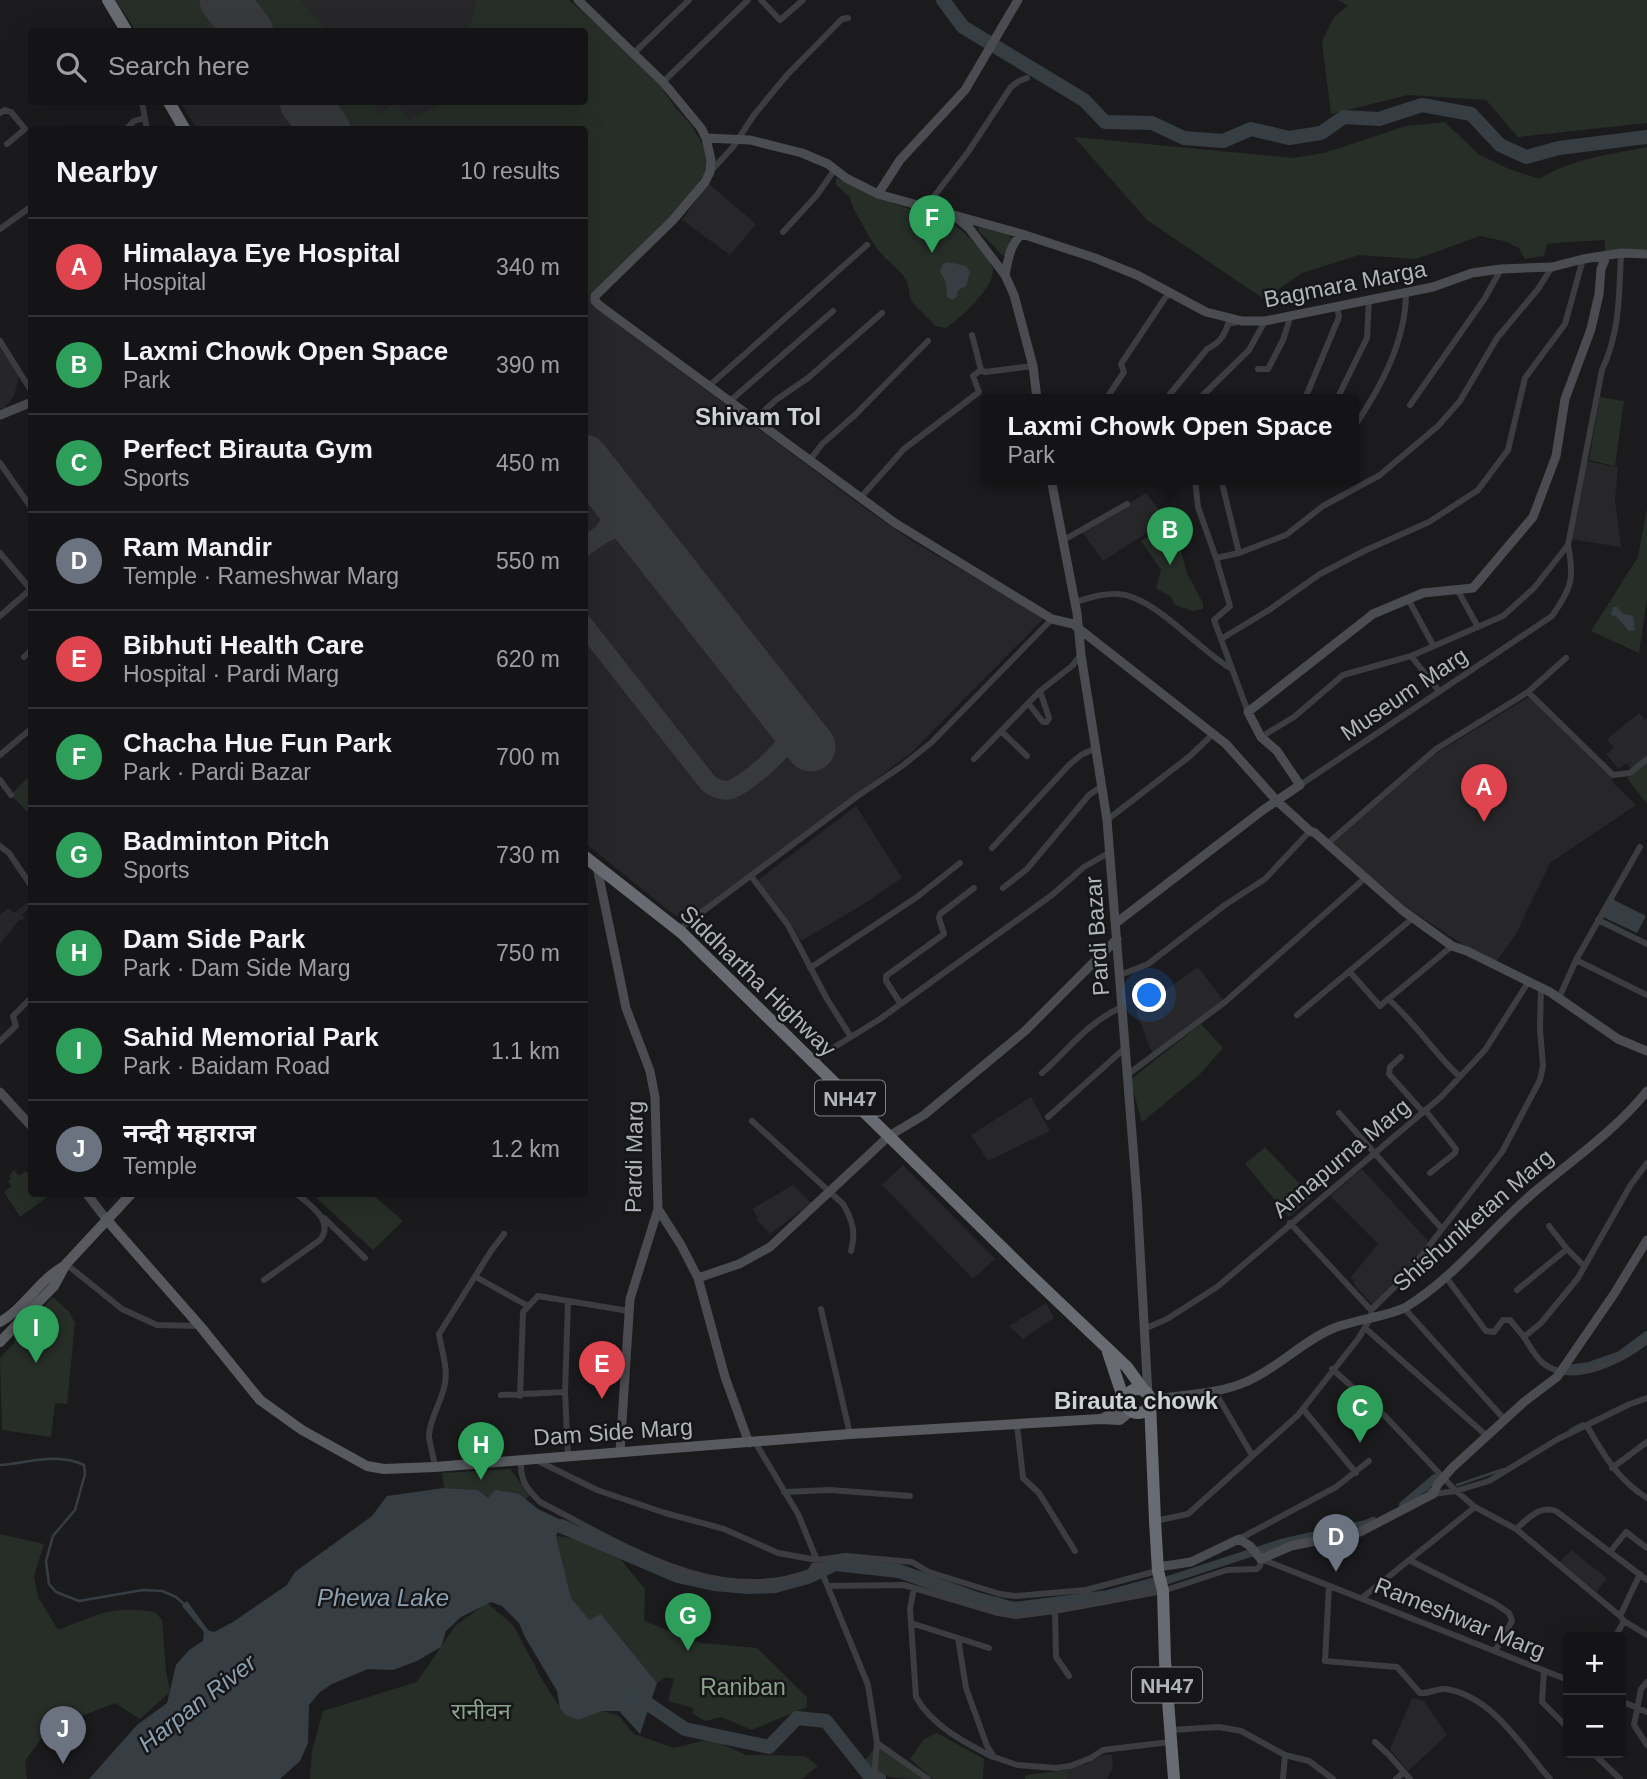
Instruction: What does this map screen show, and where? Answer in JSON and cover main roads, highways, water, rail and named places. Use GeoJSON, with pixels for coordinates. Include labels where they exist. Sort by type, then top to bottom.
{"type":"FeatureCollection","features":[{"type":"Feature","properties":{"kind":"highway"},"geometry":{"type":"LineString","coordinates":[[108,0],[125,28]]}},
{"type":"Feature","properties":{"kind":"highway"},"geometry":{"type":"LineString","coordinates":[[171,105],[183,126]]}},
{"type":"Feature","properties":{"kind":"highway","name":"Siddhartha Highway"},"geometry":{"type":"LineString","coordinates":[[588,859],[678,930],[1127,1367],[1148,1397]]}},
{"type":"Feature","properties":{"kind":"highway","name":"NH47"},"geometry":{"type":"LineString","coordinates":[[1107,1348],[1122,1394],[1146,1433],[1151,1448]]}},
{"type":"Feature","properties":{"kind":"highway"},"geometry":{"type":"LineString","coordinates":[[1134,1390],[1148,1397],[1144,1411],[1129,1406],[1134,1390]]}},
{"type":"Feature","properties":{"kind":"highway","name":"NH47"},"geometry":{"type":"LineString","coordinates":[[1148,1397],[1174,1779]]}},
{"type":"Feature","properties":{"kind":"main road"},"geometry":{"type":"LineString","coordinates":[[878,194],[900,160],[952,106],[1018,0]]}},
{"type":"Feature","properties":{"kind":"main road"},"geometry":{"type":"LineString","coordinates":[[585,2],[663,82],[701,128],[711,160],[710,172],[673,220],[594,298],[599,306],[912,534],[1052,619],[1066,621],[1079,629],[1226,744],[1276,800],[1310,831],[1413,918],[1451,946],[1468,951],[1529,981],[1559,998],[1618,1039],[1647,1051]]}},
{"type":"Feature","properties":{"kind":"main road","name":"Bagmara Marga"},"geometry":{"type":"LineString","coordinates":[[706,138],[739,139],[802,153],[878,194],[1022,234],[1129,271],[1206,312],[1242,321],[1265,321],[1433,287],[1472,273],[1552,267],[1621,253],[1647,254]]}},
{"type":"Feature","properties":{"kind":"main road"},"geometry":{"type":"LineString","coordinates":[[954,216],[969,228],[1005,275],[1014,295],[1033,366],[1036,394]]}},
{"type":"Feature","properties":{"kind":"main road"},"geometry":{"type":"LineString","coordinates":[[1005,275],[1012,248],[1022,234]]}},
{"type":"Feature","properties":{"kind":"main road"},"geometry":{"type":"LineString","coordinates":[[1116,923],[1276,800],[1300,785],[1277,751],[1261,737],[1248,712],[1373,614],[1423,593],[1474,588],[1533,517],[1556,456],[1565,399],[1591,329],[1599,294],[1601,269],[1606,257]]}},
{"type":"Feature","properties":{"kind":"main road"},"geometry":{"type":"LineString","coordinates":[[0,415],[28,404]]}},
{"type":"Feature","properties":{"kind":"main road","name":"Pardi Bazar"},"geometry":{"type":"LineString","coordinates":[[1055,485],[1107,821],[1137,1197],[1148,1397]]}},
{"type":"Feature","properties":{"kind":"main road","name":"Pardi Marg"},"geometry":{"type":"LineString","coordinates":[[597,867],[626,1008],[654,1085],[657,1209],[633,1288],[629,1311],[620,1452]]}},
{"type":"Feature","properties":{"kind":"main road"},"geometry":{"type":"LineString","coordinates":[[698,1279],[739,1264],[770,1247],[889,1136],[923,1115],[1025,1031],[1117,939]]}},
{"type":"Feature","properties":{"kind":"main road","name":"Shishuniketan Marg"},"geometry":{"type":"LineString","coordinates":[[1148,1397],[1215,1392],[1251,1380],[1322,1334],[1371,1313],[1404,1308],[1445,1276],[1522,1202],[1610,1128],[1647,1091]]}},
{"type":"Feature","properties":{"kind":"main road"},"geometry":{"type":"LineString","coordinates":[[0,1092],[28,1123]]}},
{"type":"Feature","properties":{"kind":"main road"},"geometry":{"type":"LineString","coordinates":[[89,1197],[106,1219]]}},
{"type":"Feature","properties":{"kind":"main road"},"geometry":{"type":"LineString","coordinates":[[0,1342],[54,1286],[66,1264],[128,1197]]}},
{"type":"Feature","properties":{"kind":"main road"},"geometry":{"type":"LineString","coordinates":[[657,1209],[681,1245],[698,1279],[725,1377],[752,1442]]}},
{"type":"Feature","properties":{"kind":"main road","name":"Dam Side Marg"},"geometry":{"type":"LineString","coordinates":[[106,1219],[200,1326],[260,1400],[302,1430],[367,1466],[384,1469],[435,1467],[850,1434],[1100,1419],[1129,1406]]}},
{"type":"Feature","properties":{"kind":"main road"},"geometry":{"type":"LineString","coordinates":[[1158,1570],[1191,1562],[1239,1539],[1251,1546],[1261,1559],[1291,1546],[1360,1532],[1437,1487],[1487,1436],[1531,1396],[1557,1377],[1647,1240]]}},
{"type":"Feature","properties":{"kind":"main road"},"geometry":{"type":"LineString","coordinates":[[0,1322],[12,1314],[49,1275],[66,1264]]}},
{"type":"Feature","properties":{"kind":"water"},"geometry":{"type":"Polygon","coordinates":[[[947,262],[966,266],[970,272],[966,286],[958,290],[953,300],[947,297],[946,282],[940,272],[943,264],[947,262]]]}},
{"type":"Feature","properties":{"kind":"water"},"geometry":{"type":"Polygon","coordinates":[[[1613,607],[1633,616],[1635,630],[1629,631],[1616,616],[1611,615],[1613,607]]]}},
{"type":"Feature","properties":{"kind":"water"},"geometry":{"type":"Polygon","coordinates":[[[1612,899],[1646,916],[1637,933],[1601,916],[1612,899]]]}},
{"type":"Feature","properties":{"kind":"water","name":"Phewa Lake"},"geometry":{"type":"Polygon","coordinates":[[[444,1488],[478,1490],[488,1498],[496,1490],[519,1494],[538,1509],[563,1521],[556,1536],[571,1598],[589,1620],[601,1614],[657,1683],[640,1734],[619,1711],[602,1711],[578,1720],[565,1715],[560,1708],[557,1691],[519,1623],[502,1606],[491,1602],[461,1617],[446,1631],[441,1647],[417,1661],[393,1670],[368,1669],[320,1692],[309,1705],[308,1743],[300,1761],[280,1779],[89,1779],[137,1725],[167,1703],[176,1665],[189,1650],[203,1641],[204,1632],[182,1606],[187,1601],[208,1630],[214,1632],[287,1585],[295,1572],[372,1516],[387,1496],[444,1488]]]}},
{"type":"Feature","properties":{"kind":"waterway"},"geometry":{"type":"LineString","coordinates":[[943,0],[963,27],[1084,100],[1105,122],[1152,123],[1184,138],[1223,141],[1251,129],[1289,138],[1321,133],[1344,117],[1379,119],[1422,105],[1471,114],[1500,145],[1526,157],[1559,148],[1647,137]]}},
{"type":"Feature","properties":{"kind":"waterway"},"geometry":{"type":"LineString","coordinates":[[1568,1369],[1589,1366],[1620,1355],[1647,1335]]}},
{"type":"Feature","properties":{"kind":"waterway"},"geometry":{"type":"LineString","coordinates":[[1570,1430],[1583,1423]]}},
{"type":"Feature","properties":{"kind":"waterway"},"geometry":{"type":"LineString","coordinates":[[0,1465],[42,1459],[63,1459],[84,1465],[85,1474],[75,1510],[53,1536],[46,1561],[49,1584],[56,1592],[79,1601],[143,1590],[162,1591],[184,1604]]}},
{"type":"Feature","properties":{"kind":"waterway"},"geometry":{"type":"LineString","coordinates":[[1457,1485],[1504,1469]]}},
{"type":"Feature","properties":{"kind":"waterway"},"geometry":{"type":"LineString","coordinates":[[1403,1505],[1435,1478]]}},
{"type":"Feature","properties":{"kind":"waterway"},"geometry":{"type":"LineString","coordinates":[[1421,1491],[1432,1489]]}},
{"type":"Feature","properties":{"kind":"waterway"},"geometry":{"type":"LineString","coordinates":[[1168,1580],[1281,1543],[1373,1521]]}},
{"type":"Feature","properties":{"kind":"waterway"},"geometry":{"type":"LineString","coordinates":[[561,1526],[678,1576],[714,1584],[775,1586],[808,1577],[835,1564],[899,1571],[977,1599],[1014,1609],[1108,1597],[1156,1584]]}},
{"type":"Feature","properties":{"kind":"waterway"},"geometry":{"type":"LineString","coordinates":[[635,1695],[685,1729],[769,1747],[797,1718],[826,1721],[868,1774],[879,1779]]}},
{"type":"Feature","properties":{"kind":"place","name":"Chacha Hue Fun Park"},"geometry":{"type":"Point","coordinates":[932,253]}},
{"type":"Feature","properties":{"kind":"place","name":"Laxmi Chowk Open Space"},"geometry":{"type":"Point","coordinates":[1170,565]}},
{"type":"Feature","properties":{"kind":"place","name":"Himalaya Eye Hospital"},"geometry":{"type":"Point","coordinates":[1484,822]}},
{"type":"Feature","properties":{"kind":"place","name":"Sahid Memorial Park"},"geometry":{"type":"Point","coordinates":[36,1363]}},
{"type":"Feature","properties":{"kind":"place","name":"Bibhuti Health Care"},"geometry":{"type":"Point","coordinates":[602,1399]}},
{"type":"Feature","properties":{"kind":"place","name":"Perfect Birauta Gym"},"geometry":{"type":"Point","coordinates":[1360,1443]}},
{"type":"Feature","properties":{"kind":"place","name":"Dam Side Park"},"geometry":{"type":"Point","coordinates":[481,1480]}},
{"type":"Feature","properties":{"kind":"place","name":"Ram Mandir"},"geometry":{"type":"Point","coordinates":[1336,1572]}},
{"type":"Feature","properties":{"kind":"place","name":"Badminton Pitch"},"geometry":{"type":"Point","coordinates":[688,1651]}},
{"type":"Feature","properties":{"kind":"place","name":"नन्दी महाराज"},"geometry":{"type":"Point","coordinates":[63,1764]}},
{"type":"Feature","properties":{"kind":"district","name":"Shivam Tol"},"geometry":{"type":"Point","coordinates":[758,416]}},
{"type":"Feature","properties":{"kind":"district","name":"Birauta chowk"},"geometry":{"type":"Point","coordinates":[1136,1400]}},
{"type":"Feature","properties":{"kind":"park label","name":"Raniban"},"geometry":{"type":"Point","coordinates":[743,1687]}},
{"type":"Feature","properties":{"kind":"park label","name":"रानीवन"},"geometry":{"type":"Point","coordinates":[481,1711]}},
{"type":"Feature","properties":{"kind":"water label","name":"Harpan River"},"geometry":{"type":"Point","coordinates":[197,1703]}}]}
